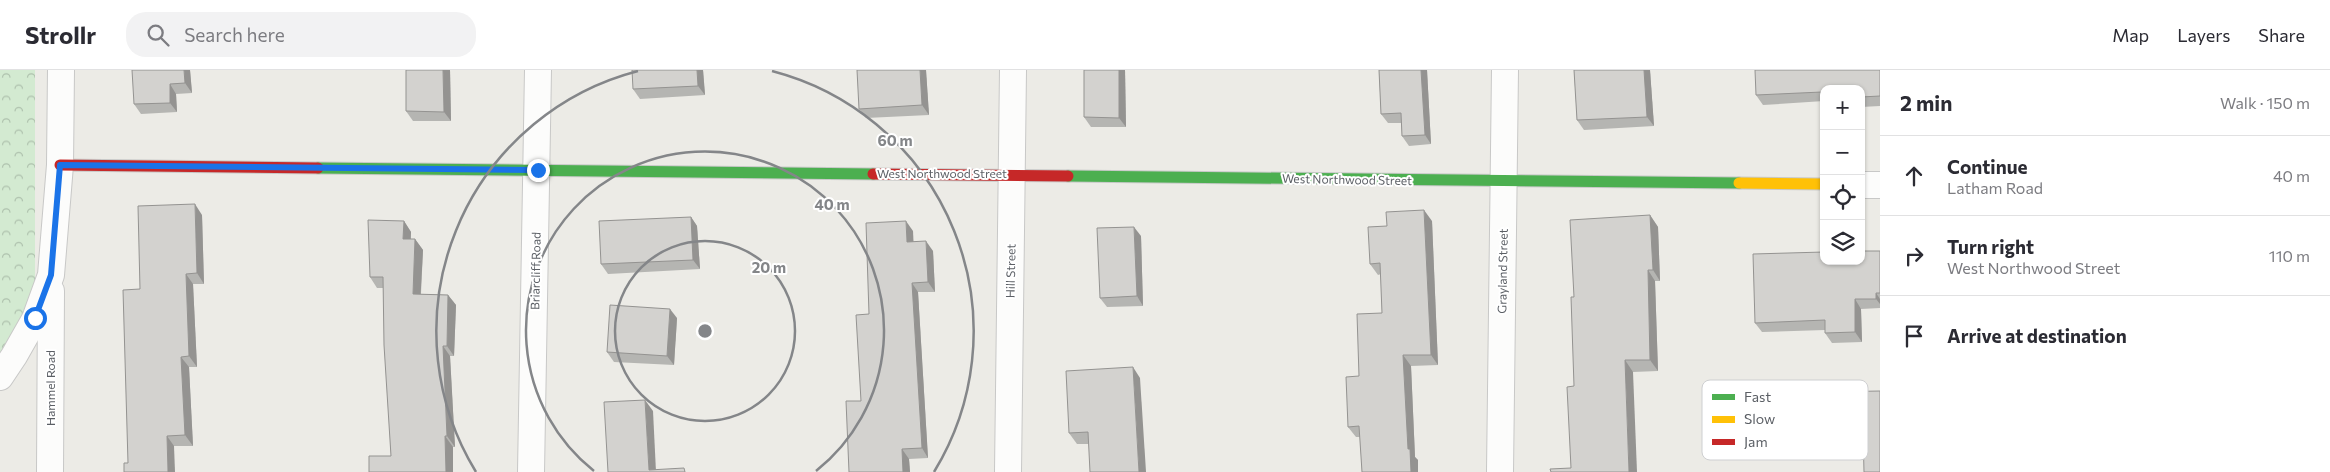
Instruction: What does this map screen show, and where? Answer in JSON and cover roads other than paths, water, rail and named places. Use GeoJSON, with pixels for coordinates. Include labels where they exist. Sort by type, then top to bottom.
{"type":"FeatureCollection","features":[{"type":"Feature","properties":{"kind":"street"},"geometry":{"type":"LineString","coordinates":[[0,377],[35,318],[51,275],[60,165],[62,70]]}},
{"type":"Feature","properties":{"kind":"street","name":"Briarcliff Road"},"geometry":{"type":"LineString","coordinates":[[532,472],[538,70]]}},
{"type":"Feature","properties":{"kind":"street","name":"Hill Street"},"geometry":{"type":"LineString","coordinates":[[1008,472],[1013,70]]}},
{"type":"Feature","properties":{"kind":"street","name":"Grayland Street"},"geometry":{"type":"LineString","coordinates":[[1500,472],[1506,70]]}},
{"type":"Feature","properties":{"kind":"street","name":"West Northwood Street"},"geometry":{"type":"LineString","coordinates":[[60,165],[1820,184]]}},
{"type":"Feature","properties":{"kind":"street"},"geometry":{"type":"LineString","coordinates":[[1865,185],[1880,185]]}},
{"type":"Feature","properties":{"kind":"street","name":"Hammel Road"},"geometry":{"type":"LineString","coordinates":[[50,472],[51,275]]}}]}
